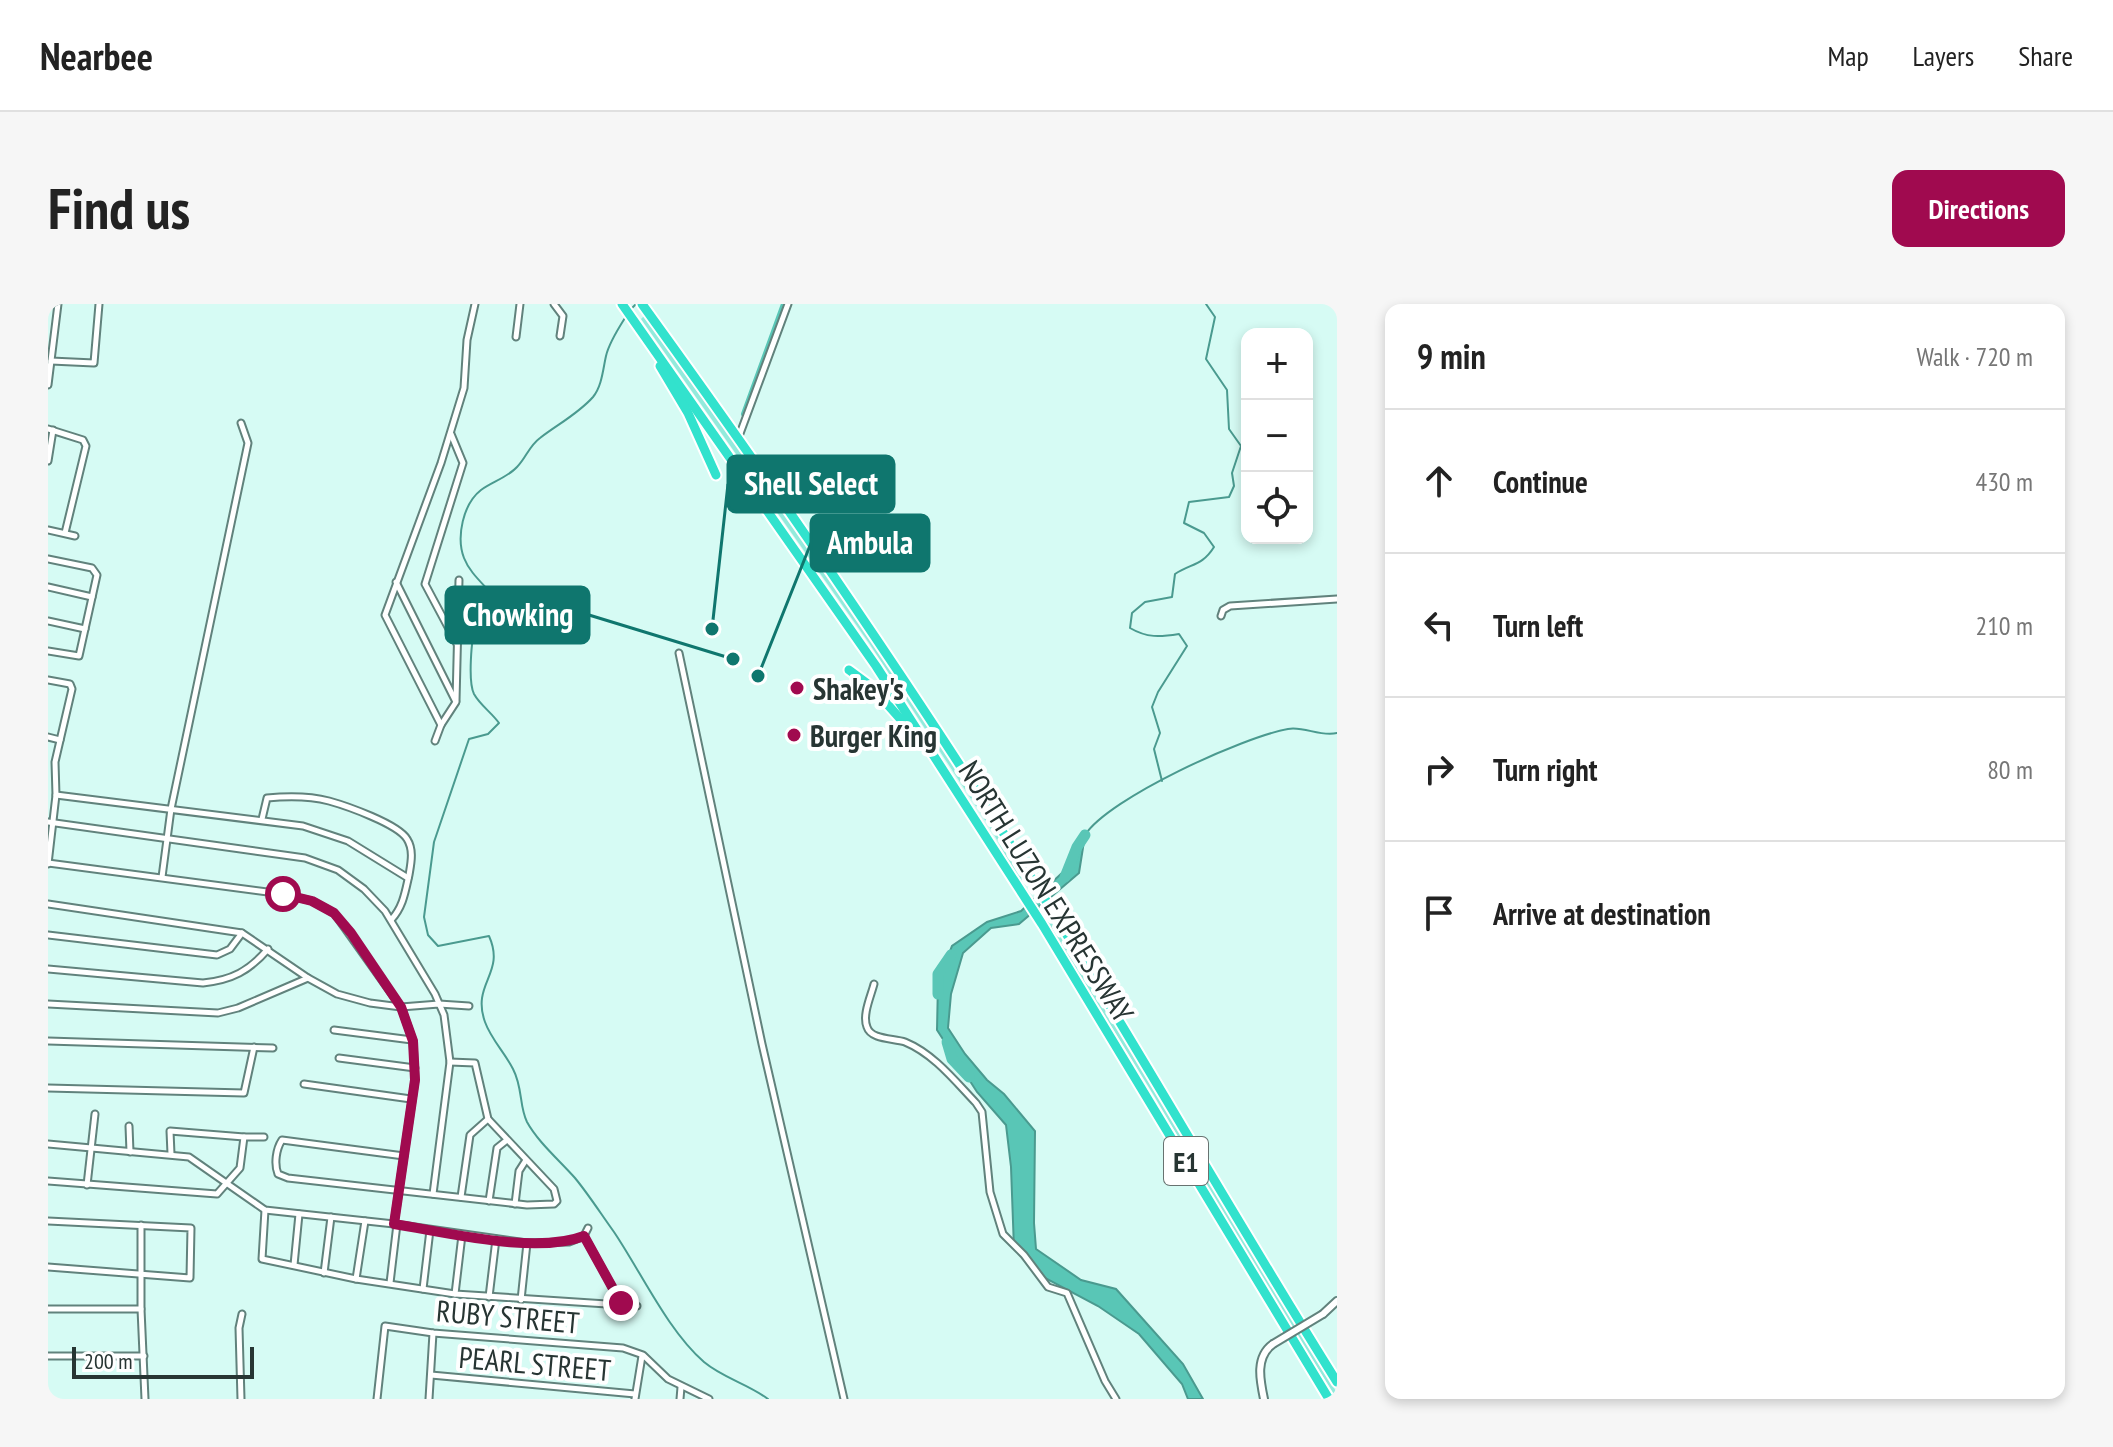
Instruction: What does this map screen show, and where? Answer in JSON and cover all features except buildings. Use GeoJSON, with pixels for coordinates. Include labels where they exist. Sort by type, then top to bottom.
{"type":"FeatureCollection","features":[{"type":"Feature","properties":{"kind":"highway","name":"NORTH LUZON EXPRESSWAY"},"geometry":{"type":"LineString","coordinates":[[622,304],[849,626],[971,813],[1042,924],[1329,1399]]}},
{"type":"Feature","properties":{"kind":"highway","name":"NORTH LUZON EXPRESSWAY"},"geometry":{"type":"LineString","coordinates":[[643,306],[887,653],[1032,878],[1337,1382]]}},
{"type":"Feature","properties":{"kind":"highway"},"geometry":{"type":"LineString","coordinates":[[635,322],[688,413],[716,475]]}},
{"type":"Feature","properties":{"kind":"highway"},"geometry":{"type":"LineString","coordinates":[[849,670],[872,687],[907,725],[971,813]]}},
{"type":"Feature","properties":{"kind":"street"},"geometry":{"type":"LineString","coordinates":[[48,385],[58,304]]}},
{"type":"Feature","properties":{"kind":"street"},"geometry":{"type":"LineString","coordinates":[[51,361],[94,363],[99,304]]}},
{"type":"Feature","properties":{"kind":"street"},"geometry":{"type":"LineString","coordinates":[[441,725],[385,615],[451,434],[464,388],[467,340],[475,304]]}},
{"type":"Feature","properties":{"kind":"street"},"geometry":{"type":"LineString","coordinates":[[516,337],[520,304]]}},
{"type":"Feature","properties":{"kind":"street"},"geometry":{"type":"LineString","coordinates":[[554,304],[563,316],[560,336]]}},
{"type":"Feature","properties":{"kind":"street"},"geometry":{"type":"LineString","coordinates":[[738,439],[788,304]]}},
{"type":"Feature","properties":{"kind":"street"},"geometry":{"type":"LineString","coordinates":[[162,877],[171,809],[248,443],[241,423]]}},
{"type":"Feature","properties":{"kind":"street"},"geometry":{"type":"LineString","coordinates":[[48,461],[50,429],[85,442],[65,533]]}},
{"type":"Feature","properties":{"kind":"street"},"geometry":{"type":"LineString","coordinates":[[451,434],[463,463],[425,584],[457,644]]}},
{"type":"Feature","properties":{"kind":"street"},"geometry":{"type":"LineString","coordinates":[[48,530],[75,536]]}},
{"type":"Feature","properties":{"kind":"street"},"geometry":{"type":"LineString","coordinates":[[48,559],[96,571],[79,656],[48,651]]}},
{"type":"Feature","properties":{"kind":"street"},"geometry":{"type":"LineString","coordinates":[[435,741],[456,702],[459,580]]}},
{"type":"Feature","properties":{"kind":"street"},"geometry":{"type":"LineString","coordinates":[[396,582],[456,702]]}},
{"type":"Feature","properties":{"kind":"street"},"geometry":{"type":"LineString","coordinates":[[48,587],[92,597]]}},
{"type":"Feature","properties":{"kind":"street"},"geometry":{"type":"LineString","coordinates":[[1221,616],[1223,610],[1230,606],[1337,599]]}},
{"type":"Feature","properties":{"kind":"street"},"geometry":{"type":"LineString","coordinates":[[48,621],[85,629]]}},
{"type":"Feature","properties":{"kind":"street"},"geometry":{"type":"LineString","coordinates":[[679,653],[762,1044],[844,1399]]}},
{"type":"Feature","properties":{"kind":"street"},"geometry":{"type":"LineString","coordinates":[[48,680],[72,686],[55,762],[56,795],[48,864],[283,894],[324,906],[351,933],[401,1007],[413,1041],[415,1068],[398,1190],[390,1283]]}},
{"type":"Feature","properties":{"kind":"street"},"geometry":{"type":"LineString","coordinates":[[48,737],[60,740]]}},
{"type":"Feature","properties":{"kind":"street"},"geometry":{"type":"LineString","coordinates":[[56,795],[303,826],[331,833],[408,878]]}},
{"type":"Feature","properties":{"kind":"street"},"geometry":{"type":"LineString","coordinates":[[262,819],[266,801],[270,798],[316,799],[349,808],[390,825],[406,837],[412,852],[404,902],[391,920]]}},
{"type":"Feature","properties":{"kind":"street"},"geometry":{"type":"LineString","coordinates":[[51,822],[257,849],[323,863],[364,889],[391,920],[439,1004],[447,1033],[450,1062],[433,1194]]}},
{"type":"Feature","properties":{"kind":"street"},"geometry":{"type":"LineString","coordinates":[[48,904],[242,933],[337,994],[401,1007],[439,1004],[469,1006]]}},
{"type":"Feature","properties":{"kind":"street"},"geometry":{"type":"LineString","coordinates":[[48,935],[217,955],[230,949],[242,933]]}},
{"type":"Feature","properties":{"kind":"street"},"geometry":{"type":"LineString","coordinates":[[48,969],[203,983],[241,975],[268,949]]}},
{"type":"Feature","properties":{"kind":"street"},"geometry":{"type":"LineString","coordinates":[[48,1004],[218,1013],[238,1008],[308,978]]}},
{"type":"Feature","properties":{"kind":"street"},"geometry":{"type":"LineString","coordinates":[[874,984],[867,1030],[873,1035],[904,1041],[929,1055],[976,1103],[982,1112],[990,1192],[1003,1234],[1024,1255],[1048,1287],[1067,1293],[1105,1381],[1116,1399]]}},
{"type":"Feature","properties":{"kind":"street"},"geometry":{"type":"LineString","coordinates":[[334,1030],[413,1041]]}},
{"type":"Feature","properties":{"kind":"street"},"geometry":{"type":"LineString","coordinates":[[48,1041],[273,1048]]}},
{"type":"Feature","properties":{"kind":"street"},"geometry":{"type":"LineString","coordinates":[[48,1088],[244,1093],[254,1047]]}},
{"type":"Feature","properties":{"kind":"street"},"geometry":{"type":"LineString","coordinates":[[339,1058],[415,1068]]}},
{"type":"Feature","properties":{"kind":"street"},"geometry":{"type":"LineString","coordinates":[[404,1156],[282,1140],[278,1147],[276,1169],[278,1174],[288,1178],[515,1204],[554,1204],[557,1201],[554,1189],[488,1119],[475,1063],[450,1062]]}},
{"type":"Feature","properties":{"kind":"street"},"geometry":{"type":"LineString","coordinates":[[304,1084],[411,1099]]}},
{"type":"Feature","properties":{"kind":"street"},"geometry":{"type":"LineString","coordinates":[[87,1185],[95,1114]]}},
{"type":"Feature","properties":{"kind":"street"},"geometry":{"type":"LineString","coordinates":[[461,1197],[470,1135],[488,1119]]}},
{"type":"Feature","properties":{"kind":"street"},"geometry":{"type":"LineString","coordinates":[[129,1126],[130,1152]]}},
{"type":"Feature","properties":{"kind":"street"},"geometry":{"type":"LineString","coordinates":[[171,1154],[170,1131],[264,1137]]}},
{"type":"Feature","properties":{"kind":"street"},"geometry":{"type":"LineString","coordinates":[[48,1181],[217,1194],[240,1168],[244,1137]]}},
{"type":"Feature","properties":{"kind":"street"},"geometry":{"type":"LineString","coordinates":[[489,1201],[497,1148],[507,1140]]}},
{"type":"Feature","properties":{"kind":"street"},"geometry":{"type":"LineString","coordinates":[[48,1144],[189,1157],[265,1210],[527,1243],[569,1242],[584,1236],[588,1228]]}},
{"type":"Feature","properties":{"kind":"street"},"geometry":{"type":"LineString","coordinates":[[515,1204],[519,1171],[526,1160]]}},
{"type":"Feature","properties":{"kind":"street"},"geometry":{"type":"LineString","coordinates":[[265,1210],[262,1259],[356,1279],[455,1294],[637,1306]]}},
{"type":"Feature","properties":{"kind":"street"},"geometry":{"type":"LineString","coordinates":[[294,1265],[299,1214]]}},
{"type":"Feature","properties":{"kind":"street"},"geometry":{"type":"LineString","coordinates":[[324,1273],[331,1217]]}},
{"type":"Feature","properties":{"kind":"street"},"geometry":{"type":"LineString","coordinates":[[48,1221],[191,1228],[190,1278],[48,1267]]}},
{"type":"Feature","properties":{"kind":"street"},"geometry":{"type":"LineString","coordinates":[[356,1279],[365,1221]]}},
{"type":"Feature","properties":{"kind":"street"},"geometry":{"type":"LineString","coordinates":[[141,1225],[145,1399]]}},
{"type":"Feature","properties":{"kind":"street"},"geometry":{"type":"LineString","coordinates":[[423,1289],[430,1230]]}},
{"type":"Feature","properties":{"kind":"street"},"geometry":{"type":"LineString","coordinates":[[455,1294],[462,1235]]}},
{"type":"Feature","properties":{"kind":"street"},"geometry":{"type":"LineString","coordinates":[[584,1236],[621,1303]]}},
{"type":"Feature","properties":{"kind":"street"},"geometry":{"type":"LineString","coordinates":[[489,1297],[496,1239]]}},
{"type":"Feature","properties":{"kind":"street"},"geometry":{"type":"LineString","coordinates":[[521,1300],[527,1243]]}},
{"type":"Feature","properties":{"kind":"street"},"geometry":{"type":"LineString","coordinates":[[1264,1399],[1259,1374],[1262,1358],[1273,1344],[1323,1314],[1337,1301]]}},
{"type":"Feature","properties":{"kind":"street"},"geometry":{"type":"LineString","coordinates":[[48,1309],[141,1309]]}},
{"type":"Feature","properties":{"kind":"street"},"geometry":{"type":"LineString","coordinates":[[241,1399],[239,1328],[242,1314]]}},
{"type":"Feature","properties":{"kind":"street","name":"RUBY STREET"},"geometry":{"type":"LineString","coordinates":[[377,1399],[385,1326],[433,1333],[623,1348],[643,1355],[668,1379],[709,1399]]}},
{"type":"Feature","properties":{"kind":"street"},"geometry":{"type":"LineString","coordinates":[[429,1399],[433,1333]]}},
{"type":"Feature","properties":{"kind":"street"},"geometry":{"type":"LineString","coordinates":[[635,1397],[643,1355]]}},
{"type":"Feature","properties":{"kind":"street"},"geometry":{"type":"LineString","coordinates":[[48,1356],[144,1356]]}},
{"type":"Feature","properties":{"kind":"street","name":"PEARL STREET"},"geometry":{"type":"LineString","coordinates":[[431,1375],[635,1397]]}},
{"type":"Feature","properties":{"kind":"street"},"geometry":{"type":"LineString","coordinates":[[680,1399],[681,1387]]}},
{"type":"Feature","properties":{"kind":"shaded area"},"geometry":{"type":"Polygon","coordinates":[[[645,315],[936,734],[1025,878],[1020,882],[992,831],[869,643],[641,319],[645,315]]]}},
{"type":"Feature","properties":{"kind":"shaded area"},"geometry":{"type":"Polygon","coordinates":[[[1085,835],[1079,873],[1019,924],[991,928],[963,953],[951,994],[948,1028],[965,1054],[1035,1131],[1036,1249],[1081,1280],[1116,1289],[1183,1364],[1203,1399],[1188,1399],[1182,1384],[1139,1334],[1098,1306],[1045,1278],[1014,1249],[1006,1125],[977,1092],[937,1030],[938,982],[952,946],[987,922],[1021,911],[1076,860],[1085,835]]]}},
{"type":"Feature","properties":{"kind":"shaded area"},"geometry":{"type":"Polygon","coordinates":[[[1052,919],[1337,1393],[1337,1399],[1047,922],[1052,919]]]}},
{"type":"Feature","properties":{"kind":"waterway"},"geometry":{"type":"LineString","coordinates":[[631,309],[636,304]]}},
{"type":"Feature","properties":{"kind":"waterway"},"geometry":{"type":"LineString","coordinates":[[744,414],[784,304]]}},
{"type":"Feature","properties":{"kind":"waterway"},"geometry":{"type":"LineString","coordinates":[[1162,781],[1154,749],[1160,733],[1152,707],[1187,646],[1179,634],[1154,636],[1130,628],[1132,613],[1145,602],[1172,597],[1175,574],[1201,561],[1214,547],[1204,533],[1184,523],[1189,502],[1229,497],[1234,486],[1232,473],[1241,446],[1229,429],[1227,390],[1206,359],[1215,317],[1206,304]]}},
{"type":"Feature","properties":{"kind":"waterway"},"geometry":{"type":"LineString","coordinates":[[625,318],[609,346],[600,383],[593,397],[536,441],[513,471],[481,490],[466,512],[461,531],[464,558],[490,592],[487,606],[474,632],[472,688],[499,723],[488,734],[469,739],[434,842],[424,917],[428,935],[438,946],[489,936],[494,960],[482,997],[482,1009],[494,1040],[516,1076],[527,1122],[590,1198],[667,1318],[691,1349],[711,1368],[768,1399]]}},
{"type":"Feature","properties":{"kind":"waterway"},"geometry":{"type":"LineString","coordinates":[[1085,835],[1121,804],[1210,756],[1288,729],[1337,733]]}},
{"type":"Feature","properties":{"kind":"waterway"},"geometry":{"type":"LineString","coordinates":[[1065,877],[1085,835]]}},
{"type":"Feature","properties":{"kind":"waterway"},"geometry":{"type":"LineString","coordinates":[[938,994],[938,974],[951,955]]}},
{"type":"Feature","properties":{"kind":"waterway"},"geometry":{"type":"LineString","coordinates":[[947,1042],[952,1059],[969,1077]]}},
{"type":"Feature","properties":{"kind":"place","name":"Shell Select"},"geometry":{"type":"Point","coordinates":[712,629]}},
{"type":"Feature","properties":{"kind":"place","name":"Chowking"},"geometry":{"type":"Point","coordinates":[733,659]}},
{"type":"Feature","properties":{"kind":"place","name":"Ambula"},"geometry":{"type":"Point","coordinates":[758,676]}},
{"type":"Feature","properties":{"kind":"place","name":"Shakey's"},"geometry":{"type":"Point","coordinates":[797,688]}},
{"type":"Feature","properties":{"kind":"place","name":"Burger King"},"geometry":{"type":"Point","coordinates":[794,735]}},
{"type":"Feature","properties":{"kind":"route"},"geometry":{"type":"LineString","coordinates":[[283,894],[312,901],[334,913],[401,1007],[413,1041],[415,1080],[394,1224],[527,1243],[569,1242],[584,1236],[621,1303]]}}]}
